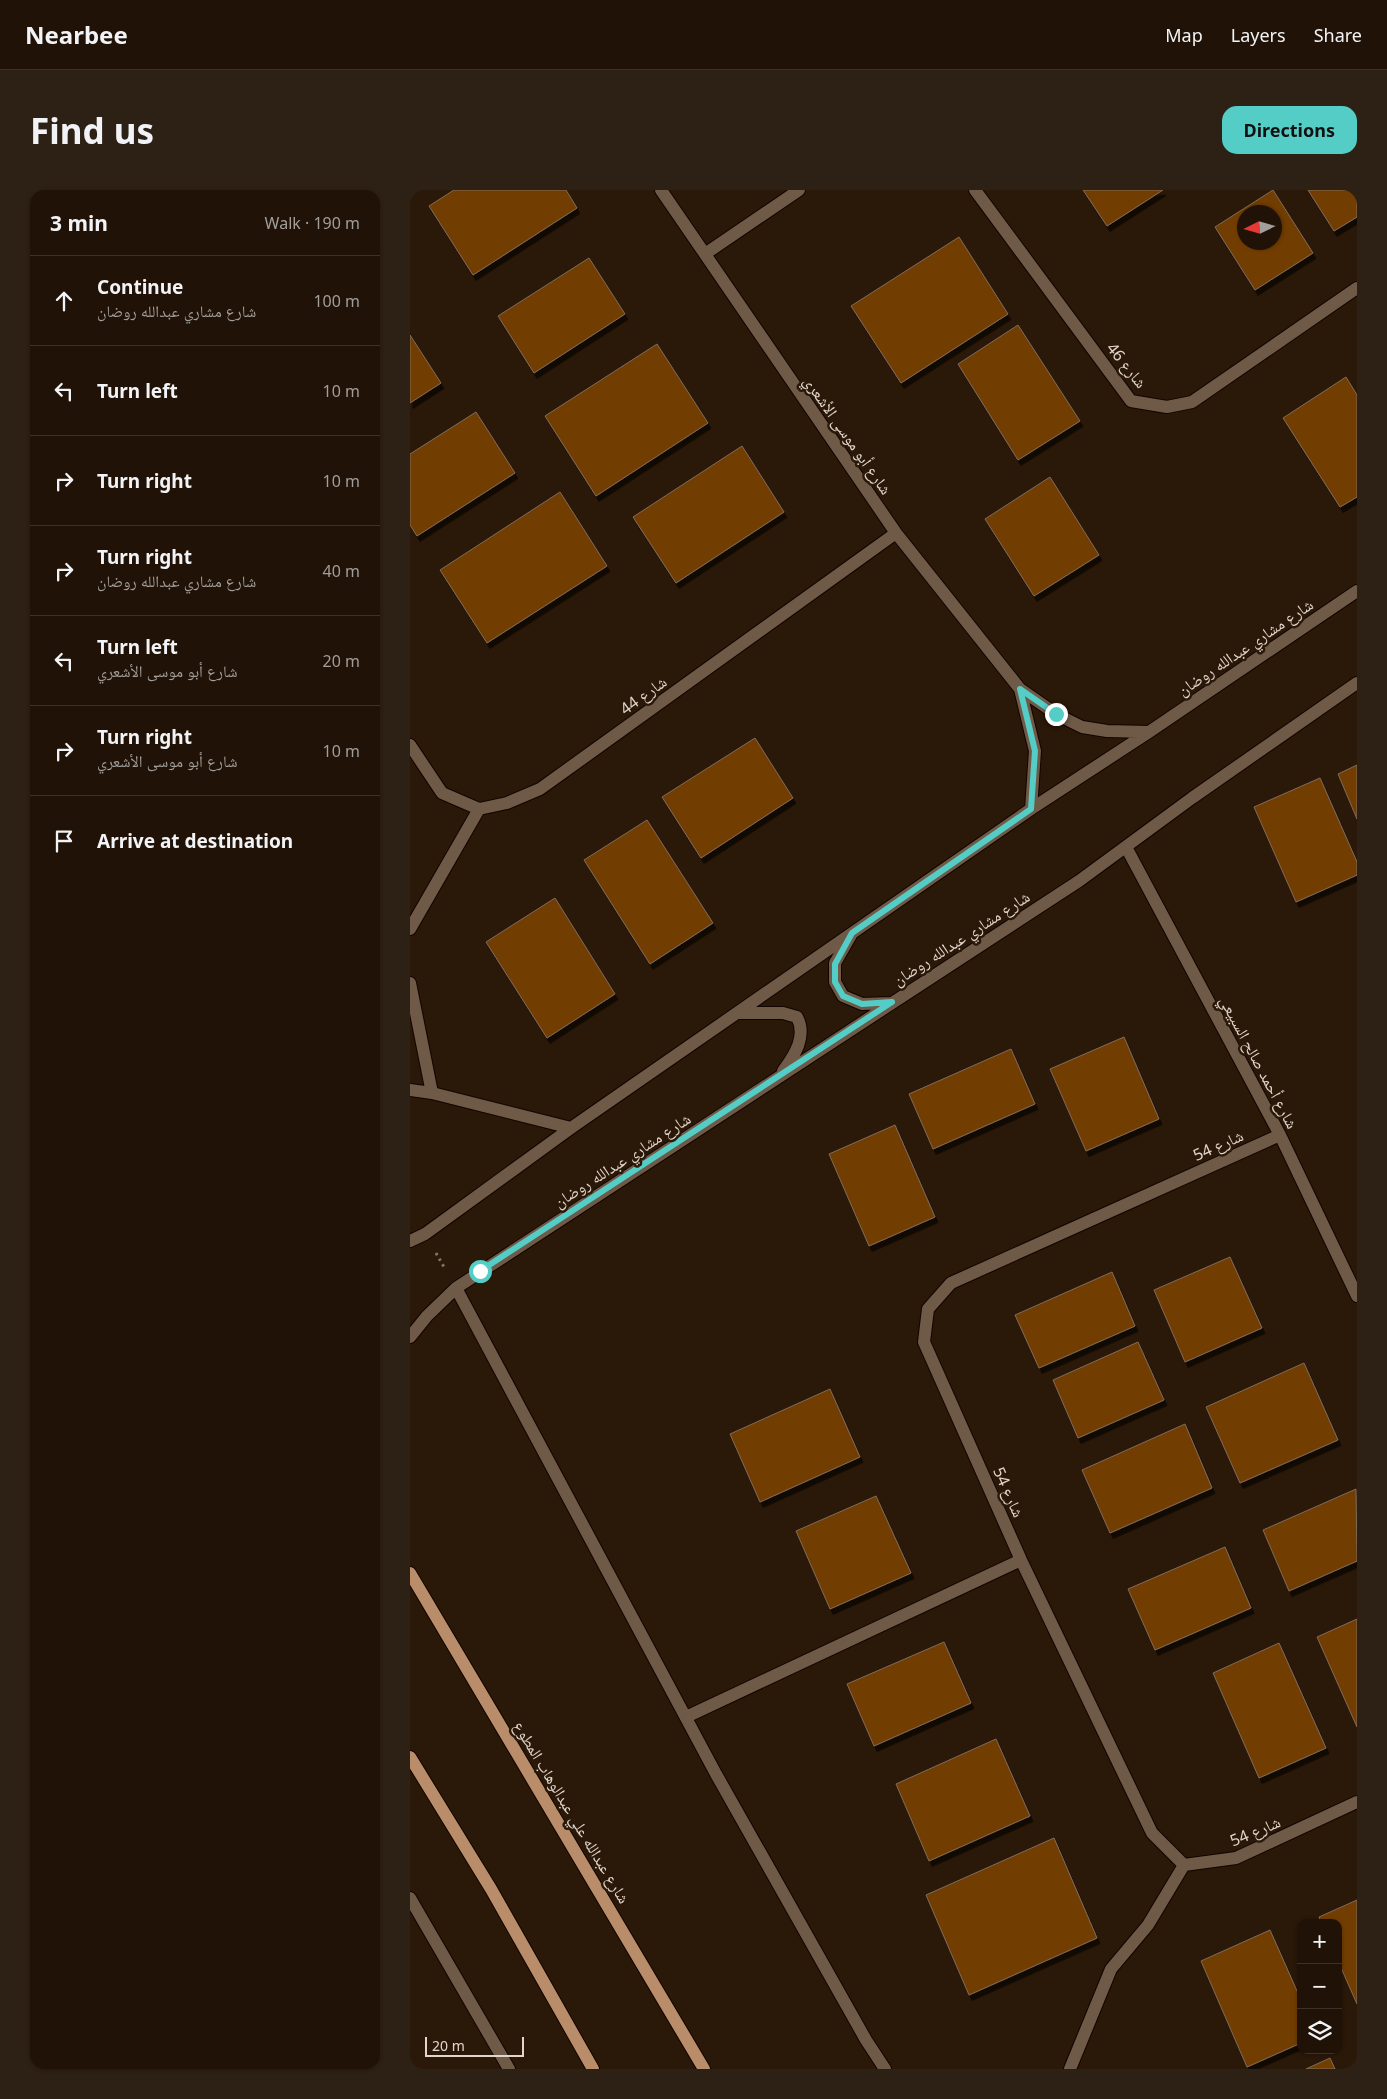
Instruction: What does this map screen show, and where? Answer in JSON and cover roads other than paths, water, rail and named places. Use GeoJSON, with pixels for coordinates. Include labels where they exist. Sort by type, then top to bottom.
{"type":"FeatureCollection","features":[{"type":"Feature","properties":{"kind":"main road","name":"شارع عبدالله علي عبدالوهاب المطوع"},"geometry":{"type":"LineString","coordinates":[[410,1573],[704,2069]]}},
{"type":"Feature","properties":{"kind":"main road"},"geometry":{"type":"LineString","coordinates":[[410,1757],[490,1889],[593,2069]]}},
{"type":"Feature","properties":{"kind":"street","name":"شارع أبو موسى الأشعري"},"geometry":{"type":"LineString","coordinates":[[661,190],[896,533],[1020,689],[1056,714],[1082,727],[1107,731],[1149,732]]}},
{"type":"Feature","properties":{"kind":"street"},"geometry":{"type":"LineString","coordinates":[[705,254],[799,190]]}},
{"type":"Feature","properties":{"kind":"street","name":"شارع 46"},"geometry":{"type":"LineString","coordinates":[[975,190],[1132,401],[1167,407],[1192,402],[1357,288]]}},
{"type":"Feature","properties":{"kind":"street","name":"شارع 44"},"geometry":{"type":"LineString","coordinates":[[479,809],[507,804],[540,790],[896,533]]}},
{"type":"Feature","properties":{"kind":"street","name":"شارع مشاري عبدالله روضان"},"geometry":{"type":"LineString","coordinates":[[410,1241],[426,1234],[571,1128],[1031,809],[1149,732],[1357,591]]}},
{"type":"Feature","properties":{"kind":"street","name":"شارع مشاري عبدالله روضان"},"geometry":{"type":"LineString","coordinates":[[410,1337],[426,1316],[456,1288],[1079,881],[1357,683]]}},
{"type":"Feature","properties":{"kind":"street","name":"شارع أبو موسى الأشعري"},"geometry":{"type":"LineString","coordinates":[[1020,689],[1035,751],[1031,809]]}},
{"type":"Feature","properties":{"kind":"street"},"geometry":{"type":"LineString","coordinates":[[410,745],[442,793],[479,809],[410,928]]}},
{"type":"Feature","properties":{"kind":"street","name":"شارع أحمد صالح السبيعي"},"geometry":{"type":"LineString","coordinates":[[1126,847],[1280,1135],[1357,1296]]}},
{"type":"Feature","properties":{"kind":"street"},"geometry":{"type":"LineString","coordinates":[[852,933],[835,964],[835,982],[843,996],[862,1004],[892,1002]]}},
{"type":"Feature","properties":{"kind":"street"},"geometry":{"type":"LineString","coordinates":[[410,983],[432,1093]]}},
{"type":"Feature","properties":{"kind":"street"},"geometry":{"type":"LineString","coordinates":[[737,1013],[783,1013],[797,1017],[802,1026],[797,1052],[779,1077]]}},
{"type":"Feature","properties":{"kind":"street"},"geometry":{"type":"LineString","coordinates":[[410,1090],[432,1093],[571,1128]]}},
{"type":"Feature","properties":{"kind":"street","name":"شارع 54"},"geometry":{"type":"LineString","coordinates":[[1280,1135],[951,1282],[928,1309],[924,1342],[1021,1560],[1152,1833],[1184,1865],[1236,1858],[1357,1802]]}},
{"type":"Feature","properties":{"kind":"street"},"geometry":{"type":"LineString","coordinates":[[456,1288],[686,1717],[866,2040],[885,2069]]}},
{"type":"Feature","properties":{"kind":"street"},"geometry":{"type":"LineString","coordinates":[[686,1717],[1021,1560]]}},
{"type":"Feature","properties":{"kind":"street"},"geometry":{"type":"LineString","coordinates":[[1070,2069],[1111,1969],[1148,1925],[1184,1865]]}},
{"type":"Feature","properties":{"kind":"street"},"geometry":{"type":"LineString","coordinates":[[410,1898],[509,2069]]}}]}
